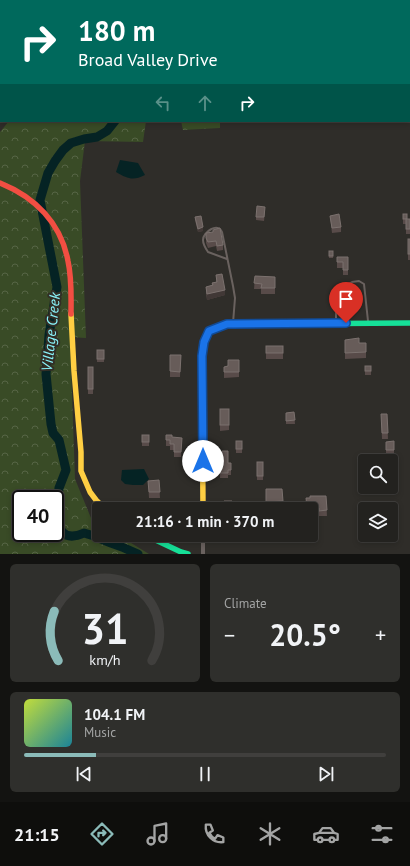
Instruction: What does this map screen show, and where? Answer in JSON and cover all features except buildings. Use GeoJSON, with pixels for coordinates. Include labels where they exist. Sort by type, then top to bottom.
{"type":"FeatureCollection","features":[{"type":"Feature","properties":{"kind":"street"},"geometry":{"type":"LineString","coordinates":[[0,182],[26,196],[43,211],[55,226],[67,254],[70,268],[74,374],[82,465],[81,471],[91,495],[98,502]]}},
{"type":"Feature","properties":{"kind":"street"},"geometry":{"type":"LineString","coordinates":[[203,502],[202,356],[204,342],[209,331],[227,324],[410,323]]}},
{"type":"Feature","properties":{"kind":"street"},"geometry":{"type":"LineString","coordinates":[[160,542],[188,554]]}},
{"type":"Feature","properties":{"kind":"street"},"geometry":{"type":"LineString","coordinates":[[203,542],[203,554]]}},
{"type":"Feature","properties":{"kind":"lane"},"geometry":{"type":"LineString","coordinates":[[227,259],[208,252],[205,247],[203,240],[209,231],[214,228],[221,230],[233,286],[233,324]]}},
{"type":"Feature","properties":{"kind":"lane"},"geometry":{"type":"LineString","coordinates":[[336,323],[336,291],[352,282],[359,281],[364,284],[368,323]]}},
{"type":"Feature","properties":{"kind":"green space"},"geometry":{"type":"Polygon","coordinates":[[[8,122],[146,122],[143,142],[85,141],[80,181],[86,338],[70,337],[75,479],[92,519],[92,542],[129,542],[149,554],[0,554],[0,132],[8,122]]]}},
{"type":"Feature","properties":{"kind":"green space"},"geometry":{"type":"Polygon","coordinates":[[[181,122],[220,122],[220,128],[183,130],[181,122]]]}},
{"type":"Feature","properties":{"kind":"water"},"geometry":{"type":"Polygon","coordinates":[[[120,160],[138,163],[145,175],[134,179],[116,172],[120,160]]]}},
{"type":"Feature","properties":{"kind":"water"},"geometry":{"type":"Polygon","coordinates":[[[144,469],[149,479],[143,485],[125,484],[121,480],[122,470],[144,469]]]}},
{"type":"Feature","properties":{"kind":"waterway","name":"Village Creek"},"geometry":{"type":"LineString","coordinates":[[59,490],[66,470],[59,440],[53,433],[51,424],[46,374],[49,335],[57,287],[40,200],[48,173],[63,150],[71,143],[97,137],[107,131],[114,122]]}},
{"type":"Feature","properties":{"kind":"waterway","name":"Village Creek"},"geometry":{"type":"LineString","coordinates":[[64,534],[77,536],[84,533],[138,554]]}},
{"type":"Feature","properties":{"kind":"traffic: fast"},"geometry":{"type":"LineString","coordinates":[[262,324],[410,323]]}},
{"type":"Feature","properties":{"kind":"traffic: fast"},"geometry":{"type":"LineString","coordinates":[[160,542],[188,554]]}},
{"type":"Feature","properties":{"kind":"traffic: slow"},"geometry":{"type":"LineString","coordinates":[[71,314],[81,452],[81,471],[90,492],[98,502]]}},
{"type":"Feature","properties":{"kind":"traffic: slow"},"geometry":{"type":"LineString","coordinates":[[203,502],[202,356],[204,342],[209,331],[227,324],[262,324]]}},
{"type":"Feature","properties":{"kind":"traffic: jam"},"geometry":{"type":"LineString","coordinates":[[0,183],[13,189],[35,204],[53,223],[65,247],[70,274],[71,314]]}},
{"type":"Feature","properties":{"kind":"route"},"geometry":{"type":"LineString","coordinates":[[203,461],[202,356],[204,342],[209,331],[227,324],[346,323]]}}]}
